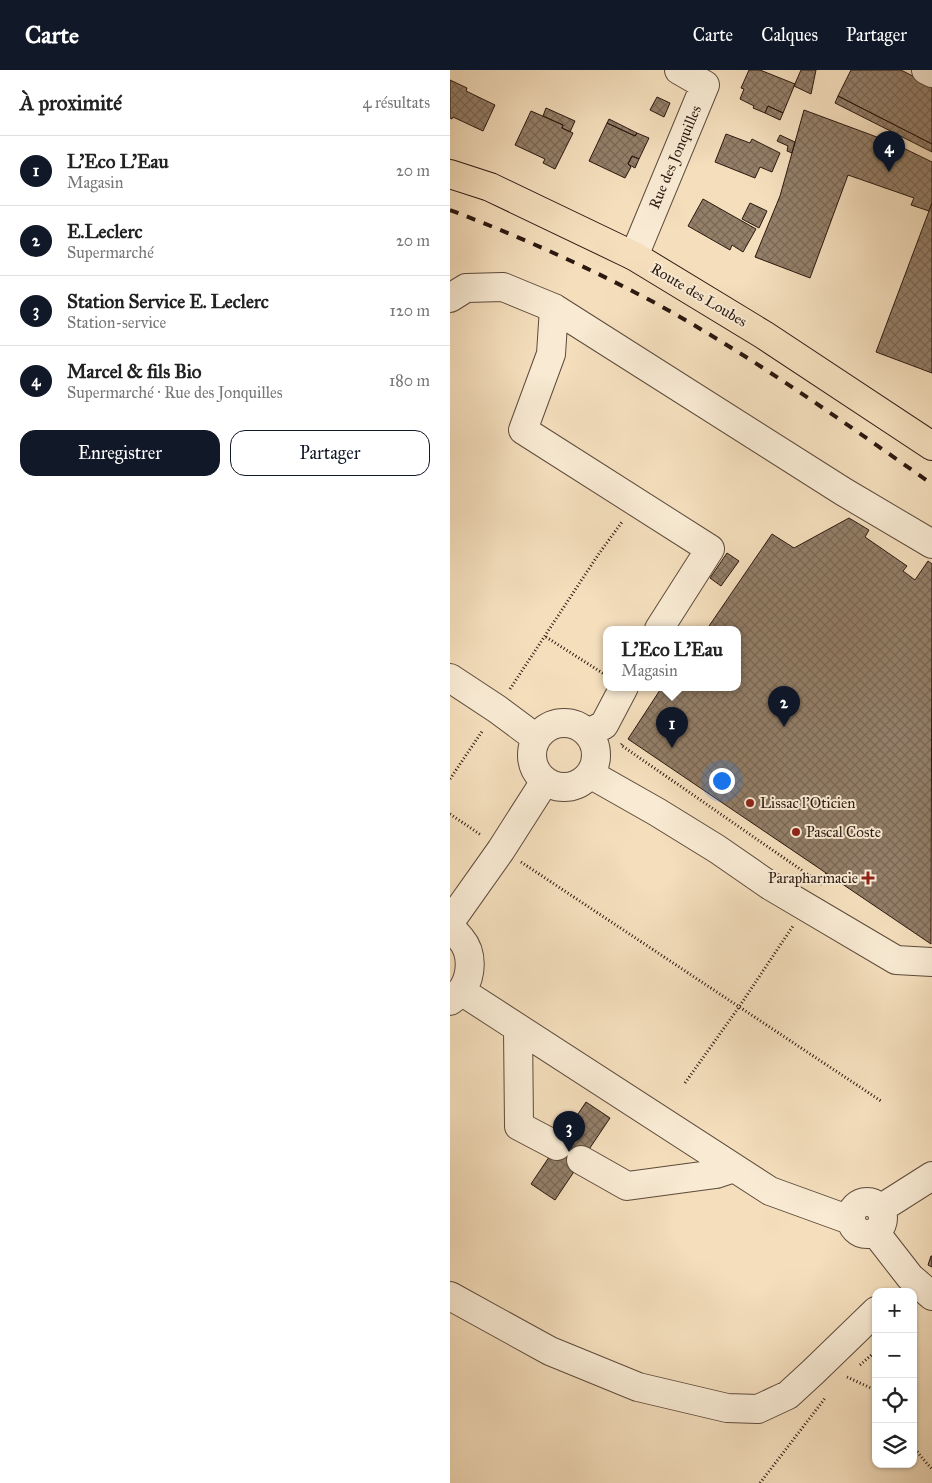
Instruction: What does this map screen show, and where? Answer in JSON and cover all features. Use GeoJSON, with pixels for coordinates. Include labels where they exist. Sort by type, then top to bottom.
{"type":"FeatureCollection","features":[{"type":"Feature","properties":{"kind":"main road","name":"Route des Loubes"},"geometry":{"type":"LineString","coordinates":[[450,174],[490,187],[634,256],[764,335],[932,446]]}},
{"type":"Feature","properties":{"kind":"street","name":"Rue des Jonquilles"},"geometry":{"type":"LineString","coordinates":[[634,256],[705,85],[679,70]]}},
{"type":"Feature","properties":{"kind":"street"},"geometry":{"type":"LineString","coordinates":[[926,70],[932,73]]}},
{"type":"Feature","properties":{"kind":"street"},"geometry":{"type":"LineString","coordinates":[[450,298],[466,288],[503,287],[554,308],[844,492],[932,544]]}},
{"type":"Feature","properties":{"kind":"street"},"geometry":{"type":"LineString","coordinates":[[554,308],[551,354],[524,430],[710,549],[661,626]]}},
{"type":"Feature","properties":{"kind":"street"},"geometry":{"type":"LineString","coordinates":[[450,678],[536,738]]}},
{"type":"Feature","properties":{"kind":"street"},"geometry":{"type":"LineString","coordinates":[[588,733],[604,725],[622,691]]}},
{"type":"Feature","properties":{"kind":"street"},"geometry":{"type":"LineString","coordinates":[[559,723],[571,723],[588,733],[594,741],[596,762],[590,774],[579,783],[566,787],[552,785],[537,773],[533,766],[532,751],[536,738],[546,728],[559,723]]}},
{"type":"Feature","properties":{"kind":"street"},"geometry":{"type":"LineString","coordinates":[[590,774],[702,840],[806,907],[896,960],[932,962]]}},
{"type":"Feature","properties":{"kind":"street"},"geometry":{"type":"LineString","coordinates":[[450,922],[501,850],[545,781]]}},
{"type":"Feature","properties":{"kind":"street"},"geometry":{"type":"LineString","coordinates":[[450,928],[461,939],[468,951],[470,965],[468,979],[456,996],[518,1028],[770,1191],[850,1220],[852,1210],[860,1203],[874,1203],[878,1221],[903,1284],[932,1296]]}},
{"type":"Feature","properties":{"kind":"street"},"geometry":{"type":"LineString","coordinates":[[518,1028],[518,1126],[557,1146]]}},
{"type":"Feature","properties":{"kind":"street"},"geometry":{"type":"LineString","coordinates":[[581,1160],[627,1186],[716,1174],[734,1168]]}},
{"type":"Feature","properties":{"kind":"street"},"geometry":{"type":"LineString","coordinates":[[878,1221],[932,1176]]}},
{"type":"Feature","properties":{"kind":"street"},"geometry":{"type":"LineString","coordinates":[[450,1296],[550,1351],[638,1387],[727,1408],[758,1409],[788,1395],[872,1315]]}},
{"type":"Feature","properties":{"kind":"path"},"geometry":{"type":"LineString","coordinates":[[450,779],[546,637],[598,555],[637,502]]}},
{"type":"Feature","properties":{"kind":"path"},"geometry":{"type":"LineString","coordinates":[[546,637],[603,673]]}},
{"type":"Feature","properties":{"kind":"path"},"geometry":{"type":"LineString","coordinates":[[625,736],[621,745],[828,888]]}},
{"type":"Feature","properties":{"kind":"path"},"geometry":{"type":"LineString","coordinates":[[450,814],[501,850],[881,1101]]}},
{"type":"Feature","properties":{"kind":"path"},"geometry":{"type":"LineString","coordinates":[[685,1083],[739,1007],[827,873]]}},
{"type":"Feature","properties":{"kind":"path"},"geometry":{"type":"LineString","coordinates":[[854,1370],[872,1354]]}},
{"type":"Feature","properties":{"kind":"path"},"geometry":{"type":"LineString","coordinates":[[841,1381],[847,1377],[872,1390]]}},
{"type":"Feature","properties":{"kind":"path"},"geometry":{"type":"LineString","coordinates":[[760,1483],[829,1393]]}},
{"type":"Feature","properties":{"kind":"path"},"geometry":{"type":"LineString","coordinates":[[917,1451],[932,1469]]}},
{"type":"Feature","properties":{"kind":"building"},"geometry":{"type":"Polygon","coordinates":[[[749,70],[760,70],[795,84],[783,113],[768,106],[765,113],[753,108],[754,106],[740,99],[744,89],[741,88],[749,70]]]}},
{"type":"Feature","properties":{"kind":"building"},"geometry":{"type":"Polygon","coordinates":[[[801,70],[816,70],[811,94],[794,86],[801,70]]]}},
{"type":"Feature","properties":{"kind":"building"},"geometry":{"type":"Polygon","coordinates":[[[851,70],[901,70],[932,86],[932,144],[838,96],[851,70]]]}},
{"type":"Feature","properties":{"kind":"building"},"geometry":{"type":"Polygon","coordinates":[[[450,80],[467,88],[466,91],[495,105],[483,131],[453,117],[452,119],[450,118],[450,80]]]}},
{"type":"Feature","properties":{"kind":"building"},"geometry":{"type":"Polygon","coordinates":[[[838,96],[932,144],[932,152],[835,103],[838,96]]]}},
{"type":"Feature","properties":{"kind":"building"},"geometry":{"type":"Polygon","coordinates":[[[657,97],[670,103],[664,117],[650,110],[657,97]]]}},
{"type":"Feature","properties":{"kind":"building"},"geometry":{"type":"Polygon","coordinates":[[[768,106],[783,113],[780,120],[765,113],[768,106]]]}},
{"type":"Feature","properties":{"kind":"building"},"geometry":{"type":"Polygon","coordinates":[[[546,108],[575,121],[570,132],[562,128],[563,125],[543,116],[546,108]]]}},
{"type":"Feature","properties":{"kind":"building"},"geometry":{"type":"Polygon","coordinates":[[[804,110],[893,143],[932,162],[932,202],[929,211],[911,205],[914,198],[848,175],[810,278],[755,257],[780,196],[804,110]]]}},
{"type":"Feature","properties":{"kind":"building"},"geometry":{"type":"Polygon","coordinates":[[[531,111],[563,125],[562,128],[573,133],[555,169],[543,163],[545,159],[515,145],[531,111]]]}},
{"type":"Feature","properties":{"kind":"building"},"geometry":{"type":"Polygon","coordinates":[[[609,119],[637,133],[635,136],[607,123],[609,119]]]}},
{"type":"Feature","properties":{"kind":"building"},"geometry":{"type":"Polygon","coordinates":[[[607,123],[635,136],[637,133],[649,138],[639,159],[632,156],[628,164],[631,167],[625,178],[589,161],[607,123]]]}},
{"type":"Feature","properties":{"kind":"building"},"geometry":{"type":"Polygon","coordinates":[[[726,134],[750,143],[752,139],[780,153],[772,172],[760,167],[755,178],[715,162],[726,134]]]}},
{"type":"Feature","properties":{"kind":"building"},"geometry":{"type":"Polygon","coordinates":[[[780,135],[795,142],[792,153],[787,151],[788,146],[777,141],[780,135]]]}},
{"type":"Feature","properties":{"kind":"building"},"geometry":{"type":"Polygon","coordinates":[[[632,156],[639,159],[635,168],[628,164],[632,156]]]}},
{"type":"Feature","properties":{"kind":"building"},"geometry":{"type":"Polygon","coordinates":[[[703,199],[756,229],[743,252],[732,245],[730,250],[688,226],[703,199]]]}},
{"type":"Feature","properties":{"kind":"building"},"geometry":{"type":"Polygon","coordinates":[[[750,203],[767,211],[759,228],[742,219],[750,203]]]}},
{"type":"Feature","properties":{"kind":"building"},"geometry":{"type":"Polygon","coordinates":[[[932,203],[932,373],[876,352],[932,203]]]}},
{"type":"Feature","properties":{"kind":"building"},"geometry":{"type":"Polygon","coordinates":[[[849,518],[869,530],[865,537],[907,566],[903,571],[915,580],[928,561],[932,564],[931,944],[628,739],[659,691],[741,691],[741,626],[709,626],[772,534],[794,548],[849,518]]]}},
{"type":"Feature","properties":{"kind":"building"},"geometry":{"type":"Polygon","coordinates":[[[727,553],[739,561],[721,586],[710,578],[727,553]]]}},
{"type":"Feature","properties":{"kind":"building"},"geometry":{"type":"Polygon","coordinates":[[[586,1102],[610,1118],[555,1200],[531,1184],[586,1102]]]}},
{"type":"Feature","properties":{"kind":"building"},"geometry":{"type":"Polygon","coordinates":[[[932,1256],[932,1267],[928,1265],[932,1256]]]}},
{"type":"Feature","properties":{"kind":"railway"},"geometry":{"type":"LineString","coordinates":[[450,210],[555,254],[606,278],[693,324],[831,413],[932,484]]}},
{"type":"Feature","properties":{"kind":"place","name":"Marcel & fils Bio"},"geometry":{"type":"Point","coordinates":[889,172]}},
{"type":"Feature","properties":{"kind":"place","name":"E.Leclerc"},"geometry":{"type":"Point","coordinates":[784,727]}},
{"type":"Feature","properties":{"kind":"place","name":"L'Eco L'Eau"},"geometry":{"type":"Point","coordinates":[672,748]}},
{"type":"Feature","properties":{"kind":"place","name":"Lissac l'Oticien"},"geometry":{"type":"Point","coordinates":[750,803]}},
{"type":"Feature","properties":{"kind":"place","name":"Pascal Coste"},"geometry":{"type":"Point","coordinates":[796,832]}},
{"type":"Feature","properties":{"kind":"place","name":"Parapharmacie"},"geometry":{"type":"Point","coordinates":[868,878]}},
{"type":"Feature","properties":{"kind":"place","name":"Station Service E. Leclerc"},"geometry":{"type":"Point","coordinates":[569,1152]}}]}
